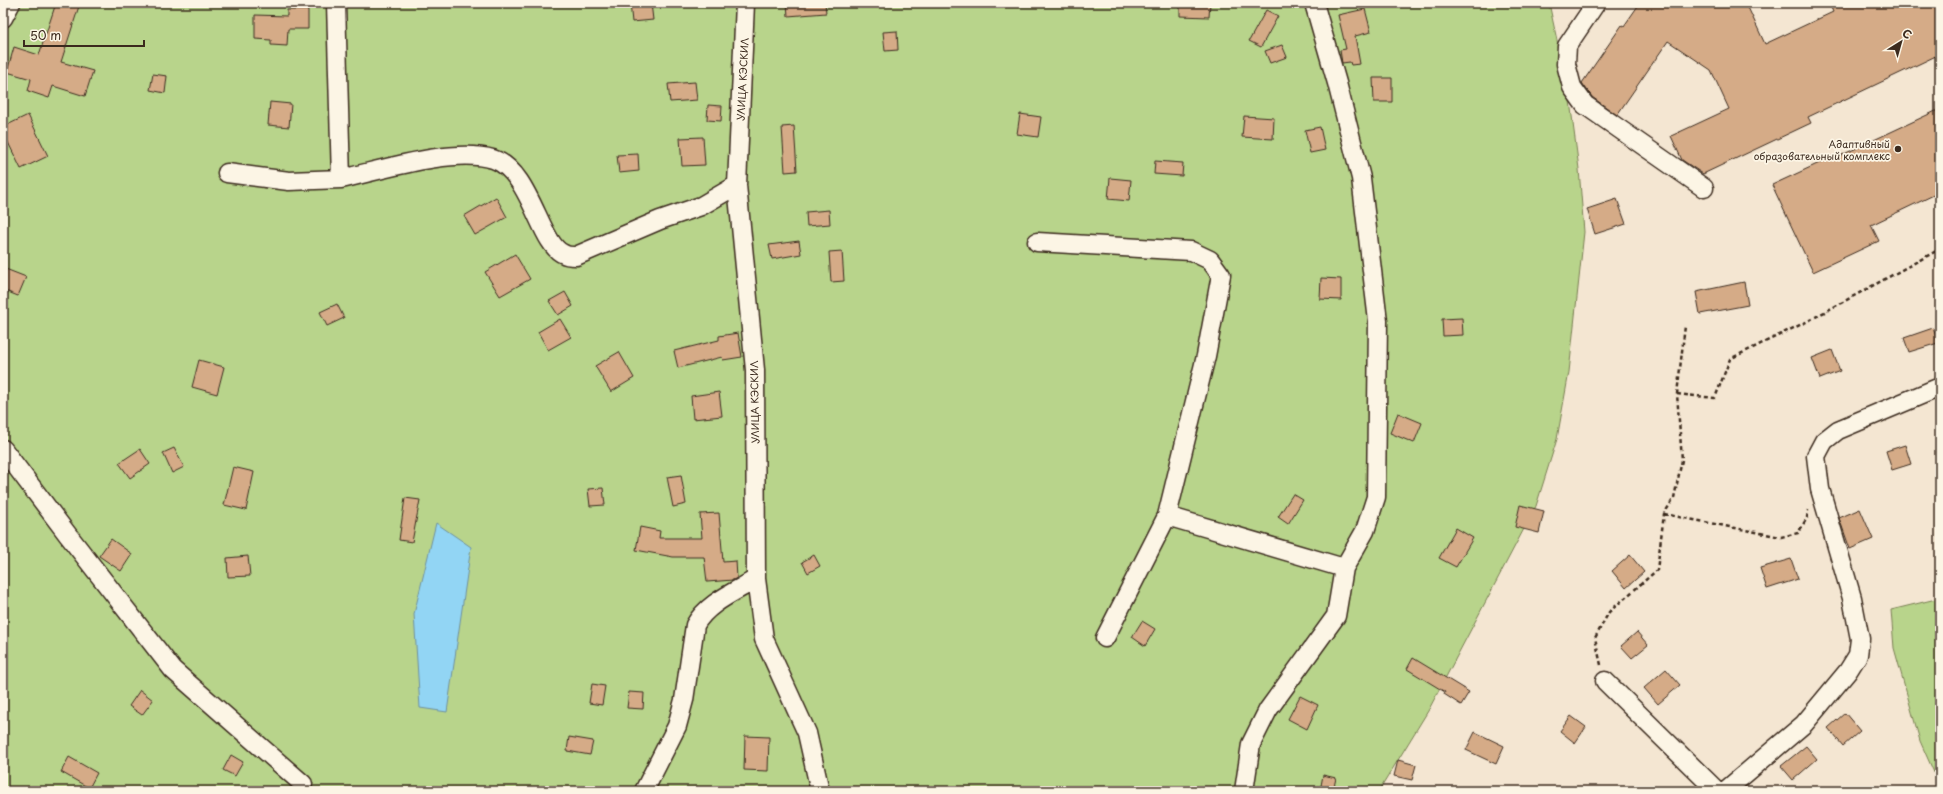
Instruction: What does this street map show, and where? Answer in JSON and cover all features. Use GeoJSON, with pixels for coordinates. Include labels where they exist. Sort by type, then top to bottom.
{"type":"FeatureCollection","features":[{"type":"Feature","properties":{"kind":"street"},"geometry":{"type":"LineString","coordinates":[[3,18],[11,3]]}},
{"type":"Feature","properties":{"kind":"street"},"geometry":{"type":"LineString","coordinates":[[336,3],[341,179]]}},
{"type":"Feature","properties":{"kind":"street","name":"УЛИЦА КЭСКИЛ"},"geometry":{"type":"LineString","coordinates":[[746,3],[737,185],[755,370],[756,579],[764,639],[807,733],[820,791]]}},
{"type":"Feature","properties":{"kind":"street"},"geometry":{"type":"LineString","coordinates":[[1244,791],[1251,744],[1268,710],[1336,616],[1344,568],[1365,531],[1376,497],[1378,321],[1361,178],[1337,84],[1314,3]]}},
{"type":"Feature","properties":{"kind":"street"},"geometry":{"type":"LineString","coordinates":[[1596,3],[1567,46],[1566,64],[1572,87],[1585,105],[1704,188]]}},
{"type":"Feature","properties":{"kind":"street"},"geometry":{"type":"LineString","coordinates":[[227,173],[289,182],[341,179],[436,158],[473,157],[494,160],[512,171],[525,191],[553,245],[563,254],[576,256],[660,220],[701,206],[737,185]]}},
{"type":"Feature","properties":{"kind":"street"},"geometry":{"type":"LineString","coordinates":[[1038,242],[1191,251],[1210,260],[1221,275],[1206,356],[1166,516],[1105,638]]}},
{"type":"Feature","properties":{"kind":"street"},"geometry":{"type":"LineString","coordinates":[[1725,791],[1804,724],[1848,672],[1858,655],[1860,639],[1852,598],[1820,489],[1816,456],[1824,441],[1838,430],[1940,387]]}},
{"type":"Feature","properties":{"kind":"street"},"geometry":{"type":"LineString","coordinates":[[3,449],[173,670],[303,784]]}},
{"type":"Feature","properties":{"kind":"street"},"geometry":{"type":"LineString","coordinates":[[1166,516],[1344,568]]}},
{"type":"Feature","properties":{"kind":"street"},"geometry":{"type":"LineString","coordinates":[[644,791],[677,726],[684,700],[695,625],[700,616],[708,608],[756,579]]}},
{"type":"Feature","properties":{"kind":"street"},"geometry":{"type":"LineString","coordinates":[[1605,681],[1717,791]]}},
{"type":"Feature","properties":{"kind":"path"},"geometry":{"type":"LineString","coordinates":[[1677,394],[1715,398],[1730,359],[1808,321],[1940,249]]}},
{"type":"Feature","properties":{"kind":"path"},"geometry":{"type":"LineString","coordinates":[[1605,681],[1595,638],[1609,612],[1657,570],[1664,514],[1674,498],[1682,460],[1677,394],[1685,326]]}},
{"type":"Feature","properties":{"kind":"path"},"geometry":{"type":"LineString","coordinates":[[1664,514],[1781,537],[1798,533],[1807,518],[1808,508],[1820,489]]}},
{"type":"Feature","properties":{"kind":"green space"},"geometry":{"type":"Polygon","coordinates":[[[3,3],[1549,3],[1570,101],[1579,169],[1584,232],[1569,372],[1557,439],[1536,506],[1428,711],[1379,791],[3,791],[3,3]]]}},
{"type":"Feature","properties":{"kind":"green space"},"geometry":{"type":"Polygon","coordinates":[[[1940,598],[1940,786],[1920,741],[1894,648],[1891,610],[1940,598]]]}},
{"type":"Feature","properties":{"kind":"water"},"geometry":{"type":"Polygon","coordinates":[[[436,523],[471,547],[447,712],[420,708],[414,614],[436,523]]]}},
{"type":"Feature","properties":{"kind":"building"},"geometry":{"type":"Polygon","coordinates":[[[56,3],[80,3],[61,62],[93,71],[85,96],[53,86],[49,98],[28,91],[31,79],[7,72],[14,47],[39,55],[56,3]]]}},
{"type":"Feature","properties":{"kind":"building"},"geometry":{"type":"Polygon","coordinates":[[[630,3],[651,3],[653,20],[632,22],[630,3]]]}},
{"type":"Feature","properties":{"kind":"building"},"geometry":{"type":"Polygon","coordinates":[[[787,3],[825,3],[826,13],[788,16],[787,3]]]}},
{"type":"Feature","properties":{"kind":"building"},"geometry":{"type":"Polygon","coordinates":[[[1180,3],[1210,3],[1209,17],[1180,16],[1180,3]]]}},
{"type":"Feature","properties":{"kind":"building","name":"Адаптивный образовательный комплекс"},"geometry":{"type":"Polygon","coordinates":[[[1640,3],[1746,3],[1765,44],[1833,12],[1829,3],[1940,3],[1940,54],[1808,117],[1811,123],[1703,174],[1682,160],[1671,136],[1729,109],[1711,70],[1668,41],[1617,115],[1592,97],[1582,83],[1622,25],[1624,26],[1640,3]]]}},
{"type":"Feature","properties":{"kind":"building"},"geometry":{"type":"Polygon","coordinates":[[[1365,9],[1371,32],[1355,36],[1360,64],[1351,65],[1350,62],[1342,63],[1340,50],[1346,49],[1338,15],[1365,9]]]}},
{"type":"Feature","properties":{"kind":"building"},"geometry":{"type":"Polygon","coordinates":[[[287,10],[308,10],[308,29],[288,29],[287,46],[271,45],[271,40],[255,39],[255,15],[287,16],[287,10]]]}},
{"type":"Feature","properties":{"kind":"building"},"geometry":{"type":"Polygon","coordinates":[[[1266,10],[1278,16],[1261,47],[1249,41],[1266,10]]]}},
{"type":"Feature","properties":{"kind":"building"},"geometry":{"type":"Polygon","coordinates":[[[897,31],[898,50],[885,51],[883,32],[897,31]]]}},
{"type":"Feature","properties":{"kind":"building"},"geometry":{"type":"Polygon","coordinates":[[[1282,45],[1287,57],[1270,63],[1265,51],[1282,45]]]}},
{"type":"Feature","properties":{"kind":"building"},"geometry":{"type":"Polygon","coordinates":[[[153,74],[167,76],[165,93],[150,90],[153,74]]]}},
{"type":"Feature","properties":{"kind":"building"},"geometry":{"type":"Polygon","coordinates":[[[1373,78],[1392,78],[1392,102],[1374,102],[1373,78]]]}},
{"type":"Feature","properties":{"kind":"building"},"geometry":{"type":"Polygon","coordinates":[[[695,82],[697,100],[670,102],[668,84],[695,82]]]}},
{"type":"Feature","properties":{"kind":"building"},"geometry":{"type":"Polygon","coordinates":[[[270,102],[291,104],[289,127],[268,125],[270,102]]]}},
{"type":"Feature","properties":{"kind":"building"},"geometry":{"type":"Polygon","coordinates":[[[708,105],[722,106],[721,121],[707,120],[708,105]]]}},
{"type":"Feature","properties":{"kind":"building"},"geometry":{"type":"Polygon","coordinates":[[[1940,109],[1940,192],[1871,225],[1879,241],[1813,272],[1772,185],[1828,159],[1829,161],[1940,109]]]}},
{"type":"Feature","properties":{"kind":"building"},"geometry":{"type":"Polygon","coordinates":[[[1020,114],[1041,117],[1038,137],[1017,134],[1020,114]]]}},
{"type":"Feature","properties":{"kind":"building"},"geometry":{"type":"Polygon","coordinates":[[[28,115],[48,156],[21,169],[3,132],[3,127],[28,115]]]}},
{"type":"Feature","properties":{"kind":"building"},"geometry":{"type":"Polygon","coordinates":[[[1244,116],[1274,118],[1273,139],[1242,137],[1244,116]]]}},
{"type":"Feature","properties":{"kind":"building"},"geometry":{"type":"Polygon","coordinates":[[[794,126],[797,171],[785,172],[782,127],[794,126]]]}},
{"type":"Feature","properties":{"kind":"building"},"geometry":{"type":"Polygon","coordinates":[[[1320,127],[1325,150],[1310,153],[1305,130],[1320,127]]]}},
{"type":"Feature","properties":{"kind":"building"},"geometry":{"type":"Polygon","coordinates":[[[703,137],[705,165],[682,166],[680,138],[703,137]]]}},
{"type":"Feature","properties":{"kind":"building"},"geometry":{"type":"Polygon","coordinates":[[[638,154],[639,171],[619,173],[617,155],[638,154]]]}},
{"type":"Feature","properties":{"kind":"building"},"geometry":{"type":"Polygon","coordinates":[[[1155,161],[1183,163],[1182,176],[1154,174],[1155,161]]]}},
{"type":"Feature","properties":{"kind":"building"},"geometry":{"type":"Polygon","coordinates":[[[1110,178],[1131,180],[1129,201],[1108,199],[1110,178]]]}},
{"type":"Feature","properties":{"kind":"building"},"geometry":{"type":"Polygon","coordinates":[[[496,197],[507,217],[475,235],[464,216],[496,197]]]}},
{"type":"Feature","properties":{"kind":"building"},"geometry":{"type":"Polygon","coordinates":[[[1617,199],[1626,224],[1595,234],[1587,209],[1617,199]]]}},
{"type":"Feature","properties":{"kind":"building"},"geometry":{"type":"Polygon","coordinates":[[[829,210],[830,224],[807,226],[806,212],[829,210]]]}},
{"type":"Feature","properties":{"kind":"building"},"geometry":{"type":"Polygon","coordinates":[[[799,241],[801,254],[772,259],[769,245],[799,241]]]}},
{"type":"Feature","properties":{"kind":"building"},"geometry":{"type":"Polygon","coordinates":[[[842,251],[844,281],[831,282],[829,252],[842,251]]]}},
{"type":"Feature","properties":{"kind":"building"},"geometry":{"type":"Polygon","coordinates":[[[515,254],[530,279],[500,296],[485,272],[515,254]]]}},
{"type":"Feature","properties":{"kind":"building"},"geometry":{"type":"Polygon","coordinates":[[[3,268],[26,277],[18,296],[3,290],[3,268]]]}},
{"type":"Feature","properties":{"kind":"building"},"geometry":{"type":"Polygon","coordinates":[[[1321,278],[1341,279],[1341,300],[1320,299],[1321,278]]]}},
{"type":"Feature","properties":{"kind":"building"},"geometry":{"type":"Polygon","coordinates":[[[1744,282],[1748,305],[1700,314],[1696,292],[1744,282]]]}},
{"type":"Feature","properties":{"kind":"building"},"geometry":{"type":"Polygon","coordinates":[[[565,292],[573,306],[558,315],[549,301],[565,292]]]}},
{"type":"Feature","properties":{"kind":"building"},"geometry":{"type":"Polygon","coordinates":[[[337,304],[344,318],[327,326],[320,312],[337,304]]]}},
{"type":"Feature","properties":{"kind":"building"},"geometry":{"type":"Polygon","coordinates":[[[1462,318],[1463,335],[1443,336],[1442,319],[1462,318]]]}},
{"type":"Feature","properties":{"kind":"building"},"geometry":{"type":"Polygon","coordinates":[[[560,319],[571,337],[548,350],[538,332],[560,319]]]}},
{"type":"Feature","properties":{"kind":"building"},"geometry":{"type":"Polygon","coordinates":[[[1933,328],[1938,343],[1909,352],[1904,338],[1933,328]]]}},
{"type":"Feature","properties":{"kind":"building"},"geometry":{"type":"Polygon","coordinates":[[[738,333],[742,357],[723,360],[722,357],[678,368],[674,351],[719,340],[719,336],[738,333]]]}},
{"type":"Feature","properties":{"kind":"building"},"geometry":{"type":"Polygon","coordinates":[[[1832,350],[1840,371],[1820,379],[1812,358],[1832,350]]]}},
{"type":"Feature","properties":{"kind":"building"},"geometry":{"type":"Polygon","coordinates":[[[619,352],[634,378],[611,392],[595,366],[619,352]]]}},
{"type":"Feature","properties":{"kind":"building"},"geometry":{"type":"Polygon","coordinates":[[[199,360],[224,367],[217,394],[192,387],[199,360]]]}},
{"type":"Feature","properties":{"kind":"building"},"geometry":{"type":"Polygon","coordinates":[[[719,392],[722,416],[693,419],[691,396],[719,392]]]}},
{"type":"Feature","properties":{"kind":"building"},"geometry":{"type":"Polygon","coordinates":[[[1398,413],[1422,423],[1414,443],[1390,433],[1398,413]]]}},
{"type":"Feature","properties":{"kind":"building"},"geometry":{"type":"Polygon","coordinates":[[[1905,445],[1911,464],[1892,470],[1886,451],[1905,445]]]}},
{"type":"Feature","properties":{"kind":"building"},"geometry":{"type":"Polygon","coordinates":[[[174,448],[184,467],[172,473],[163,453],[174,448]]]}},
{"type":"Feature","properties":{"kind":"building"},"geometry":{"type":"Polygon","coordinates":[[[140,449],[150,464],[130,478],[119,463],[140,449]]]}},
{"type":"Feature","properties":{"kind":"building"},"geometry":{"type":"Polygon","coordinates":[[[233,467],[254,472],[246,510],[224,505],[233,467]]]}},
{"type":"Feature","properties":{"kind":"building"},"geometry":{"type":"Polygon","coordinates":[[[681,475],[686,504],[673,507],[667,477],[681,475]]]}},
{"type":"Feature","properties":{"kind":"building"},"geometry":{"type":"Polygon","coordinates":[[[603,488],[605,505],[590,506],[588,489],[603,488]]]}},
{"type":"Feature","properties":{"kind":"building"},"geometry":{"type":"Polygon","coordinates":[[[1293,494],[1303,500],[1288,524],[1278,517],[1293,494]]]}},
{"type":"Feature","properties":{"kind":"building"},"geometry":{"type":"Polygon","coordinates":[[[405,498],[420,500],[412,542],[399,540],[405,498]]]}},
{"type":"Feature","properties":{"kind":"building"},"geometry":{"type":"Polygon","coordinates":[[[1520,505],[1544,511],[1539,533],[1515,527],[1520,505]]]}},
{"type":"Feature","properties":{"kind":"building"},"geometry":{"type":"Polygon","coordinates":[[[1860,509],[1873,539],[1850,549],[1839,518],[1860,509]]]}},
{"type":"Feature","properties":{"kind":"building"},"geometry":{"type":"Polygon","coordinates":[[[719,513],[723,562],[736,561],[737,578],[733,580],[707,582],[704,557],[673,557],[636,550],[640,527],[660,531],[659,538],[702,538],[700,514],[719,513]]]}},
{"type":"Feature","properties":{"kind":"building"},"geometry":{"type":"Polygon","coordinates":[[[1456,528],[1473,538],[1456,567],[1439,558],[1456,528]]]}},
{"type":"Feature","properties":{"kind":"building"},"geometry":{"type":"Polygon","coordinates":[[[111,539],[132,554],[121,571],[99,556],[111,539]]]}},
{"type":"Feature","properties":{"kind":"building"},"geometry":{"type":"Polygon","coordinates":[[[814,555],[820,566],[808,573],[802,562],[814,555]]]}},
{"type":"Feature","properties":{"kind":"building"},"geometry":{"type":"Polygon","coordinates":[[[1630,555],[1644,572],[1626,588],[1612,571],[1630,555]]]}},
{"type":"Feature","properties":{"kind":"building"},"geometry":{"type":"Polygon","coordinates":[[[248,556],[250,576],[228,577],[227,558],[248,556]]]}},
{"type":"Feature","properties":{"kind":"building"},"geometry":{"type":"Polygon","coordinates":[[[1791,559],[1798,579],[1767,589],[1760,568],[1791,559]]]}},
{"type":"Feature","properties":{"kind":"building"},"geometry":{"type":"Polygon","coordinates":[[[1142,621],[1155,629],[1145,646],[1132,637],[1142,621]]]}},
{"type":"Feature","properties":{"kind":"building"},"geometry":{"type":"Polygon","coordinates":[[[1637,632],[1648,645],[1632,658],[1621,646],[1637,632]]]}},
{"type":"Feature","properties":{"kind":"building"},"geometry":{"type":"Polygon","coordinates":[[[1413,658],[1469,692],[1461,705],[1444,694],[1445,692],[1407,669],[1413,658]]]}},
{"type":"Feature","properties":{"kind":"building"},"geometry":{"type":"Polygon","coordinates":[[[1666,669],[1680,685],[1658,704],[1644,688],[1666,669]]]}},
{"type":"Feature","properties":{"kind":"building"},"geometry":{"type":"Polygon","coordinates":[[[592,684],[605,686],[602,705],[589,703],[592,684]]]}},
{"type":"Feature","properties":{"kind":"building"},"geometry":{"type":"Polygon","coordinates":[[[140,690],[153,700],[142,715],[129,706],[140,690]]]}},
{"type":"Feature","properties":{"kind":"building"},"geometry":{"type":"Polygon","coordinates":[[[629,692],[644,693],[643,709],[627,708],[629,692]]]}},
{"type":"Feature","properties":{"kind":"building"},"geometry":{"type":"Polygon","coordinates":[[[1300,696],[1318,705],[1307,729],[1288,719],[1300,696]]]}},
{"type":"Feature","properties":{"kind":"building"},"geometry":{"type":"Polygon","coordinates":[[[1845,713],[1860,731],[1843,746],[1828,728],[1845,713]]]}},
{"type":"Feature","properties":{"kind":"building"},"geometry":{"type":"Polygon","coordinates":[[[1571,716],[1586,727],[1575,743],[1560,731],[1571,716]]]}},
{"type":"Feature","properties":{"kind":"building"},"geometry":{"type":"Polygon","coordinates":[[[1475,732],[1504,746],[1496,764],[1466,750],[1475,732]]]}},
{"type":"Feature","properties":{"kind":"building"},"geometry":{"type":"Polygon","coordinates":[[[745,736],[769,737],[768,771],[744,770],[745,736]]]}},
{"type":"Feature","properties":{"kind":"building"},"geometry":{"type":"Polygon","coordinates":[[[569,737],[593,741],[590,755],[567,751],[569,737]]]}},
{"type":"Feature","properties":{"kind":"building"},"geometry":{"type":"Polygon","coordinates":[[[1806,746],[1817,759],[1793,780],[1781,766],[1806,746]]]}},
{"type":"Feature","properties":{"kind":"building"},"geometry":{"type":"Polygon","coordinates":[[[231,755],[243,762],[235,776],[223,770],[231,755]]]}},
{"type":"Feature","properties":{"kind":"building"},"geometry":{"type":"Polygon","coordinates":[[[69,757],[97,773],[89,788],[61,772],[69,757]]]}},
{"type":"Feature","properties":{"kind":"building"},"geometry":{"type":"Polygon","coordinates":[[[1398,760],[1416,765],[1412,780],[1394,776],[1398,760]]]}},
{"type":"Feature","properties":{"kind":"building"},"geometry":{"type":"Polygon","coordinates":[[[1323,775],[1336,778],[1333,791],[1320,791],[1323,775]]]}},
{"type":"Feature","properties":{"kind":"place","name":"Адаптивный образовательный комплекс"},"geometry":{"type":"Point","coordinates":[1898,149]}}]}
